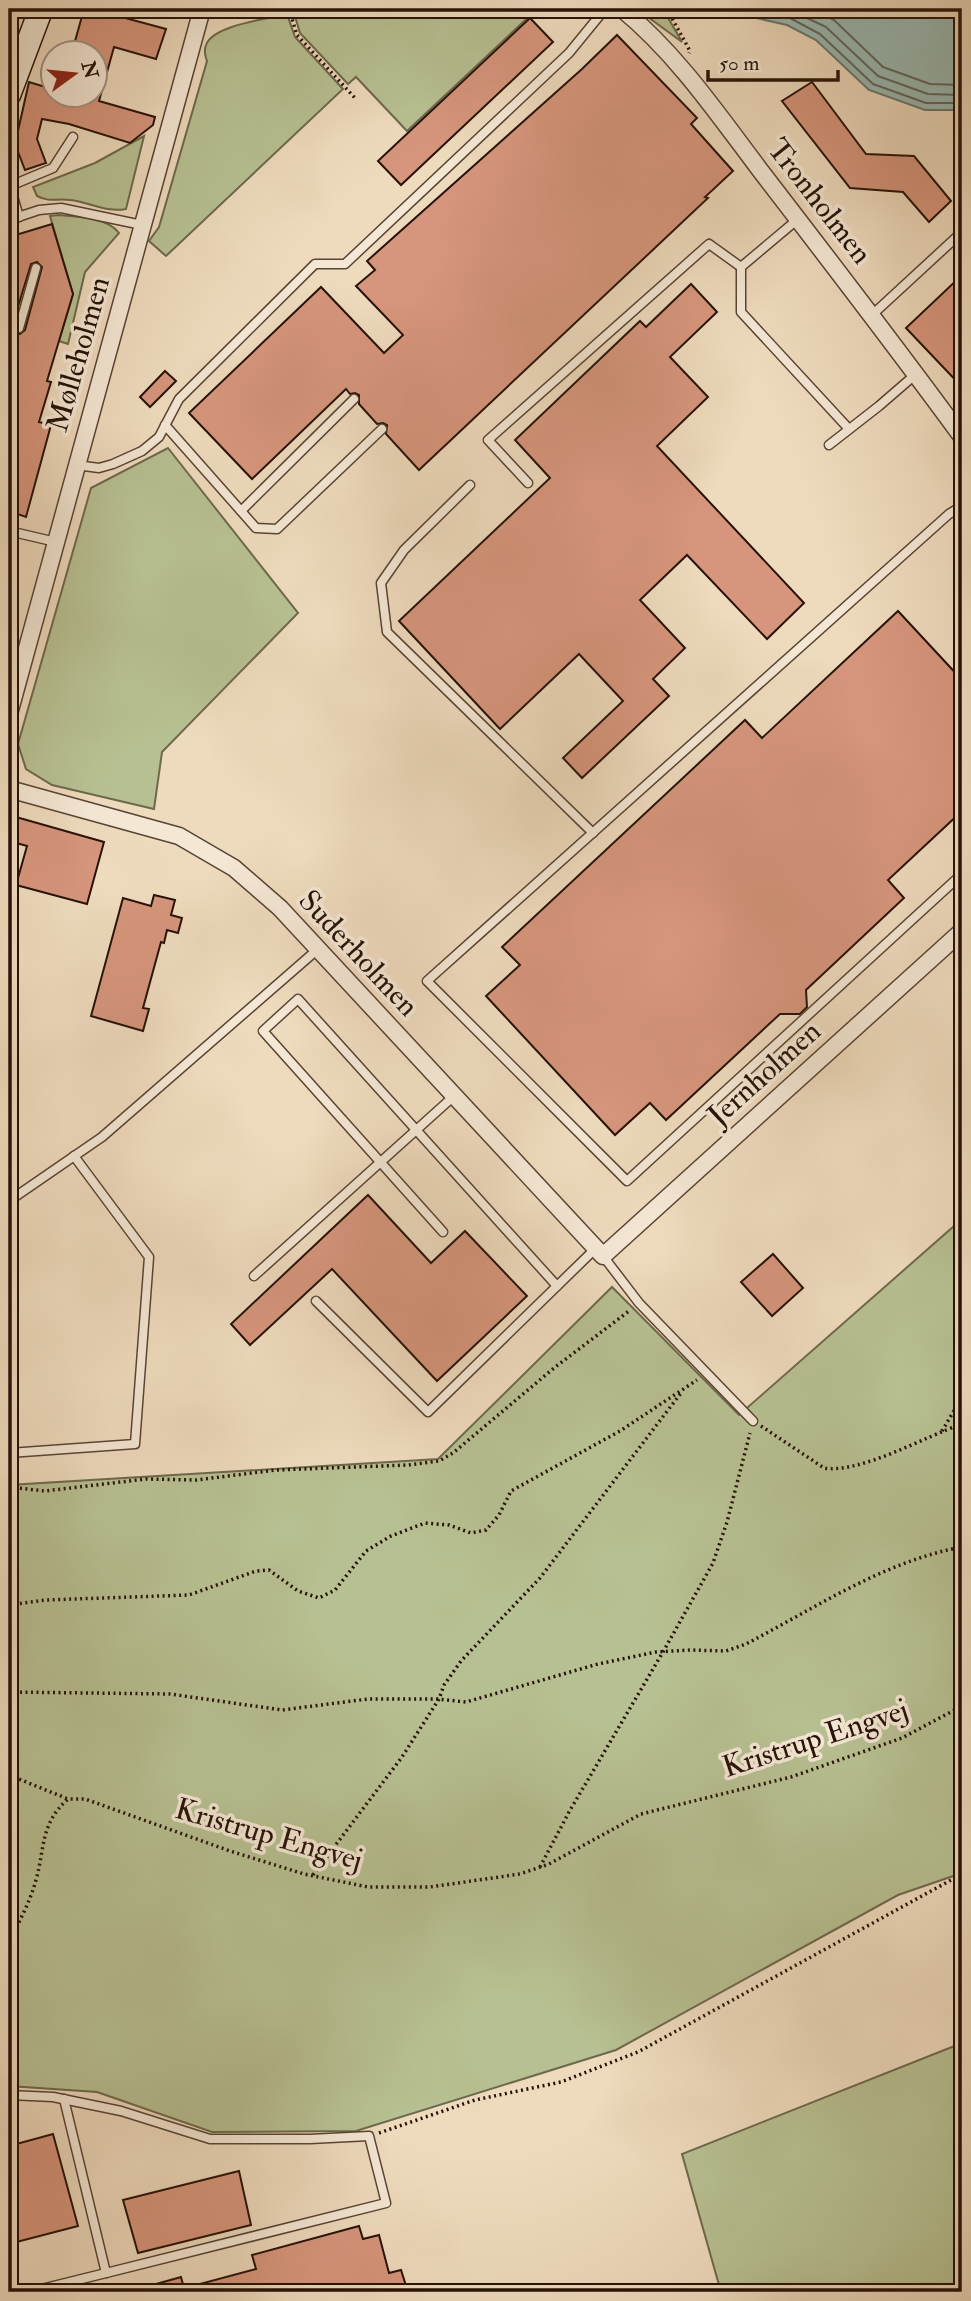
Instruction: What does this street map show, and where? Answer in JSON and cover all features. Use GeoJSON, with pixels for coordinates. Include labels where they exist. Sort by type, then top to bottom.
{"type":"FeatureCollection","features":[{"type":"Feature","properties":{"kind":"street"},"geometry":{"type":"LineString","coordinates":[[9,94],[33,20],[41,9]]}},
{"type":"Feature","properties":{"kind":"street","name":"Mølleholmen"},"geometry":{"type":"LineString","coordinates":[[9,714],[202,9]]}},
{"type":"Feature","properties":{"kind":"street","name":"Tronholmen"},"geometry":{"type":"LineString","coordinates":[[622,9],[644,27],[681,66],[962,436]]}},
{"type":"Feature","properties":{"kind":"street","name":"Suderholmen"},"geometry":{"type":"LineString","coordinates":[[9,789],[179,836],[234,868],[280,908],[599,1252]]}},
{"type":"Feature","properties":{"kind":"street","name":"Jernholmen"},"geometry":{"type":"LineString","coordinates":[[599,1252],[962,932]]}},
{"type":"Feature","properties":{"kind":"lane"},"geometry":{"type":"LineString","coordinates":[[76,465],[99,468],[113,464],[142,451],[159,437],[179,399],[315,264],[345,264],[569,53],[605,9]]}},
{"type":"Feature","properties":{"kind":"lane"},"geometry":{"type":"LineString","coordinates":[[19,217],[10,186],[53,168],[74,137]]}},
{"type":"Feature","properties":{"kind":"lane"},"geometry":{"type":"LineString","coordinates":[[9,220],[39,210],[61,208],[142,225]]}},
{"type":"Feature","properties":{"kind":"lane"},"geometry":{"type":"LineString","coordinates":[[798,219],[741,267],[741,312],[849,429]]}},
{"type":"Feature","properties":{"kind":"lane"},"geometry":{"type":"LineString","coordinates":[[872,315],[962,232]]}},
{"type":"Feature","properties":{"kind":"lane"},"geometry":{"type":"LineString","coordinates":[[528,484],[488,440],[709,244],[741,267]]}},
{"type":"Feature","properties":{"kind":"lane"},"geometry":{"type":"LineString","coordinates":[[9,326],[19,328],[36,268]]}},
{"type":"Feature","properties":{"kind":"lane"},"geometry":{"type":"LineString","coordinates":[[829,445],[916,374]]}},
{"type":"Feature","properties":{"kind":"lane"},"geometry":{"type":"LineString","coordinates":[[241,511],[354,399]]}},
{"type":"Feature","properties":{"kind":"lane"},"geometry":{"type":"LineString","coordinates":[[165,425],[256,527],[276,529],[382,429]]}},
{"type":"Feature","properties":{"kind":"lane"},"geometry":{"type":"LineString","coordinates":[[470,485],[404,550],[381,583],[387,632],[593,833]]}},
{"type":"Feature","properties":{"kind":"lane"},"geometry":{"type":"LineString","coordinates":[[962,506],[949,514],[427,981],[627,1181],[962,874]]}},
{"type":"Feature","properties":{"kind":"lane"},"geometry":{"type":"LineString","coordinates":[[9,530],[56,542]]}},
{"type":"Feature","properties":{"kind":"lane"},"geometry":{"type":"LineString","coordinates":[[9,1201],[102,1137],[318,949]]}},
{"type":"Feature","properties":{"kind":"lane"},"geometry":{"type":"LineString","coordinates":[[443,1232],[263,1031],[298,999],[557,1286]]}},
{"type":"Feature","properties":{"kind":"lane"},"geometry":{"type":"LineString","coordinates":[[254,1276],[454,1096]]}},
{"type":"Feature","properties":{"kind":"lane"},"geometry":{"type":"LineString","coordinates":[[9,1453],[135,1444],[149,1257],[74,1156]]}},
{"type":"Feature","properties":{"kind":"lane"},"geometry":{"type":"LineString","coordinates":[[316,1301],[428,1412],[557,1286],[599,1252],[639,1303],[753,1421]]}},
{"type":"Feature","properties":{"kind":"lane"},"geometry":{"type":"LineString","coordinates":[[9,2095],[64,2099],[121,2111],[210,2139],[369,2136],[386,2203],[29,2292]]}},
{"type":"Feature","properties":{"kind":"lane"},"geometry":{"type":"LineString","coordinates":[[64,2099],[106,2273]]}},
{"type":"Feature","properties":{"kind":"path"},"geometry":{"type":"LineString","coordinates":[[289,9],[297,35],[355,98]]}},
{"type":"Feature","properties":{"kind":"path"},"geometry":{"type":"LineString","coordinates":[[667,9],[690,51],[681,66]]}},
{"type":"Feature","properties":{"kind":"path"},"geometry":{"type":"LineString","coordinates":[[9,1487],[45,1491],[146,1479],[195,1480],[276,1470],[408,1465],[439,1461],[453,1453],[563,1361],[639,1303]]}},
{"type":"Feature","properties":{"kind":"path"},"geometry":{"type":"LineString","coordinates":[[9,1605],[46,1600],[189,1595],[256,1571],[269,1570],[298,1591],[319,1598],[335,1590],[366,1551],[391,1536],[425,1523],[449,1525],[471,1533],[486,1530],[499,1515],[511,1491],[620,1431],[682,1392],[706,1373]]}},
{"type":"Feature","properties":{"kind":"path"},"geometry":{"type":"LineString","coordinates":[[313,1875],[402,1757],[460,1661],[540,1578],[682,1392]]}},
{"type":"Feature","properties":{"kind":"path"},"geometry":{"type":"LineString","coordinates":[[942,1431],[962,1397]]}},
{"type":"Feature","properties":{"kind":"path"},"geometry":{"type":"LineString","coordinates":[[540,1867],[713,1563],[727,1522],[753,1421],[824,1468],[836,1470],[860,1465],[962,1424]]}},
{"type":"Feature","properties":{"kind":"path"},"geometry":{"type":"LineString","coordinates":[[9,1692],[170,1694],[282,1710],[368,1699],[439,1699],[466,1702],[598,1664],[663,1652],[726,1651],[746,1644],[868,1579],[932,1552],[962,1547]]}},
{"type":"Feature","properties":{"kind":"path","name":"Kristrup Engvej"},"geometry":{"type":"LineString","coordinates":[[9,1775],[68,1799],[85,1799],[230,1852],[313,1875],[368,1887],[430,1887],[520,1874],[549,1864],[641,1814],[791,1777],[902,1738],[962,1706]]}},
{"type":"Feature","properties":{"kind":"path"},"geometry":{"type":"LineString","coordinates":[[9,1942],[36,1881],[46,1829],[58,1808],[68,1799]]}},
{"type":"Feature","properties":{"kind":"path"},"geometry":{"type":"LineString","coordinates":[[369,2136],[475,2100],[561,2082],[638,2052],[962,1874]]}},
{"type":"Feature","properties":{"kind":"green space"},"geometry":{"type":"Polygon","coordinates":[[[310,9],[537,9],[407,131],[356,77],[348,84],[300,33],[294,13],[310,9]]]}},
{"type":"Feature","properties":{"kind":"green space"},"geometry":{"type":"Polygon","coordinates":[[[637,9],[663,9],[682,42],[637,9]]]}},
{"type":"Feature","properties":{"kind":"green space"},"geometry":{"type":"Polygon","coordinates":[[[287,14],[295,37],[343,89],[166,256],[149,241],[159,227],[207,61],[206,45],[219,32],[287,14]]]}},
{"type":"Feature","properties":{"kind":"green space"},"geometry":{"type":"Polygon","coordinates":[[[144,136],[126,209],[111,210],[77,201],[50,200],[37,196],[33,187],[95,163],[144,136]]]}},
{"type":"Feature","properties":{"kind":"green space"},"geometry":{"type":"Polygon","coordinates":[[[50,216],[99,221],[119,233],[85,272],[68,344],[59,341],[73,294],[50,216]]]}},
{"type":"Feature","properties":{"kind":"green space"},"geometry":{"type":"Polygon","coordinates":[[[168,448],[298,613],[162,752],[154,809],[52,785],[26,769],[18,744],[91,488],[168,448]]]}},
{"type":"Feature","properties":{"kind":"green space"},"geometry":{"type":"Polygon","coordinates":[[[962,1219],[962,1873],[898,1895],[616,2050],[356,2131],[212,2132],[97,2092],[9,2086],[9,1485],[438,1459],[612,1287],[739,1415],[962,1219]]]}},
{"type":"Feature","properties":{"kind":"green space"},"geometry":{"type":"Polygon","coordinates":[[[962,2043],[962,2292],[721,2292],[682,2154],[962,2043]]]}},
{"type":"Feature","properties":{"kind":"water"},"geometry":{"type":"Polygon","coordinates":[[[716,9],[962,9],[962,115],[957,110],[925,110],[869,90],[816,40],[787,25],[716,9]]]}},
{"type":"Feature","properties":{"kind":"building"},"geometry":{"type":"Polygon","coordinates":[[[84,9],[166,29],[156,59],[114,47],[108,69],[108,38],[76,38],[84,9]]]}},
{"type":"Feature","properties":{"kind":"building"},"geometry":{"type":"Polygon","coordinates":[[[530,18],[553,42],[401,185],[378,161],[530,18]]]}},
{"type":"Feature","properties":{"kind":"building"},"geometry":{"type":"Polygon","coordinates":[[[617,35],[697,118],[691,124],[733,171],[705,197],[708,198],[419,470],[386,434],[387,425],[377,424],[359,404],[359,395],[350,394],[346,389],[252,479],[189,413],[321,287],[384,353],[403,335],[356,286],[375,270],[367,261],[617,35]]]}},
{"type":"Feature","properties":{"kind":"building"},"geometry":{"type":"Polygon","coordinates":[[[29,82],[38,85],[38,108],[108,108],[108,104],[155,117],[153,125],[130,143],[69,124],[42,119],[37,139],[46,163],[25,170],[15,144],[29,82]]]}},
{"type":"Feature","properties":{"kind":"building"},"geometry":{"type":"Polygon","coordinates":[[[812,82],[866,154],[914,156],[951,201],[929,222],[903,192],[850,188],[782,101],[812,82]]]}},
{"type":"Feature","properties":{"kind":"building"},"geometry":{"type":"Polygon","coordinates":[[[52,224],[73,294],[47,381],[51,382],[39,422],[51,425],[26,517],[9,511],[9,333],[20,334],[25,330],[42,267],[37,262],[31,264],[14,320],[9,320],[9,237],[52,224]]]}},
{"type":"Feature","properties":{"kind":"building"},"geometry":{"type":"Polygon","coordinates":[[[962,275],[962,387],[906,328],[962,275]]]}},
{"type":"Feature","properties":{"kind":"building"},"geometry":{"type":"Polygon","coordinates":[[[691,284],[717,312],[670,357],[708,397],[657,446],[804,603],[767,639],[687,555],[640,600],[685,648],[653,679],[669,696],[582,778],[563,758],[623,701],[579,654],[500,729],[399,621],[550,478],[515,440],[640,321],[646,327],[691,284]]]}},
{"type":"Feature","properties":{"kind":"building"},"geometry":{"type":"Polygon","coordinates":[[[165,371],[176,381],[150,407],[140,397],[165,371]]]}},
{"type":"Feature","properties":{"kind":"building"},"geometry":{"type":"Polygon","coordinates":[[[898,611],[962,680],[962,811],[888,880],[904,898],[806,990],[807,1007],[800,1014],[780,1014],[666,1120],[650,1103],[615,1135],[486,996],[520,965],[502,947],[745,720],[762,738],[898,611]]]}},
{"type":"Feature","properties":{"kind":"building"},"geometry":{"type":"Polygon","coordinates":[[[9,815],[104,842],[87,904],[16,885],[27,846],[9,841],[9,815]]]}},
{"type":"Feature","properties":{"kind":"building"},"geometry":{"type":"Polygon","coordinates":[[[154,895],[175,900],[171,915],[182,918],[178,933],[167,930],[164,943],[161,942],[143,1008],[149,1009],[143,1031],[91,1016],[123,898],[151,906],[154,895]]]}},
{"type":"Feature","properties":{"kind":"building"},"geometry":{"type":"Polygon","coordinates":[[[368,1195],[431,1263],[465,1231],[527,1296],[437,1381],[332,1269],[250,1345],[231,1324],[368,1195]]]}},
{"type":"Feature","properties":{"kind":"building"},"geometry":{"type":"Polygon","coordinates":[[[773,1254],[803,1288],[772,1316],[741,1282],[773,1254]]]}},
{"type":"Feature","properties":{"kind":"building"},"geometry":{"type":"Polygon","coordinates":[[[53,2134],[78,2226],[9,2244],[9,2146],[53,2134]]]}},
{"type":"Feature","properties":{"kind":"building"},"geometry":{"type":"Polygon","coordinates":[[[239,2171],[251,2225],[138,2253],[123,2200],[239,2171]]]}},
{"type":"Feature","properties":{"kind":"building"},"geometry":{"type":"Polygon","coordinates":[[[359,2226],[363,2239],[379,2235],[389,2273],[401,2270],[408,2292],[185,2292],[185,2288],[256,2269],[252,2255],[359,2226]]]}},
{"type":"Feature","properties":{"kind":"building"},"geometry":{"type":"Polygon","coordinates":[[[181,2277],[185,2292],[143,2292],[142,2288],[181,2277]]]}}]}
